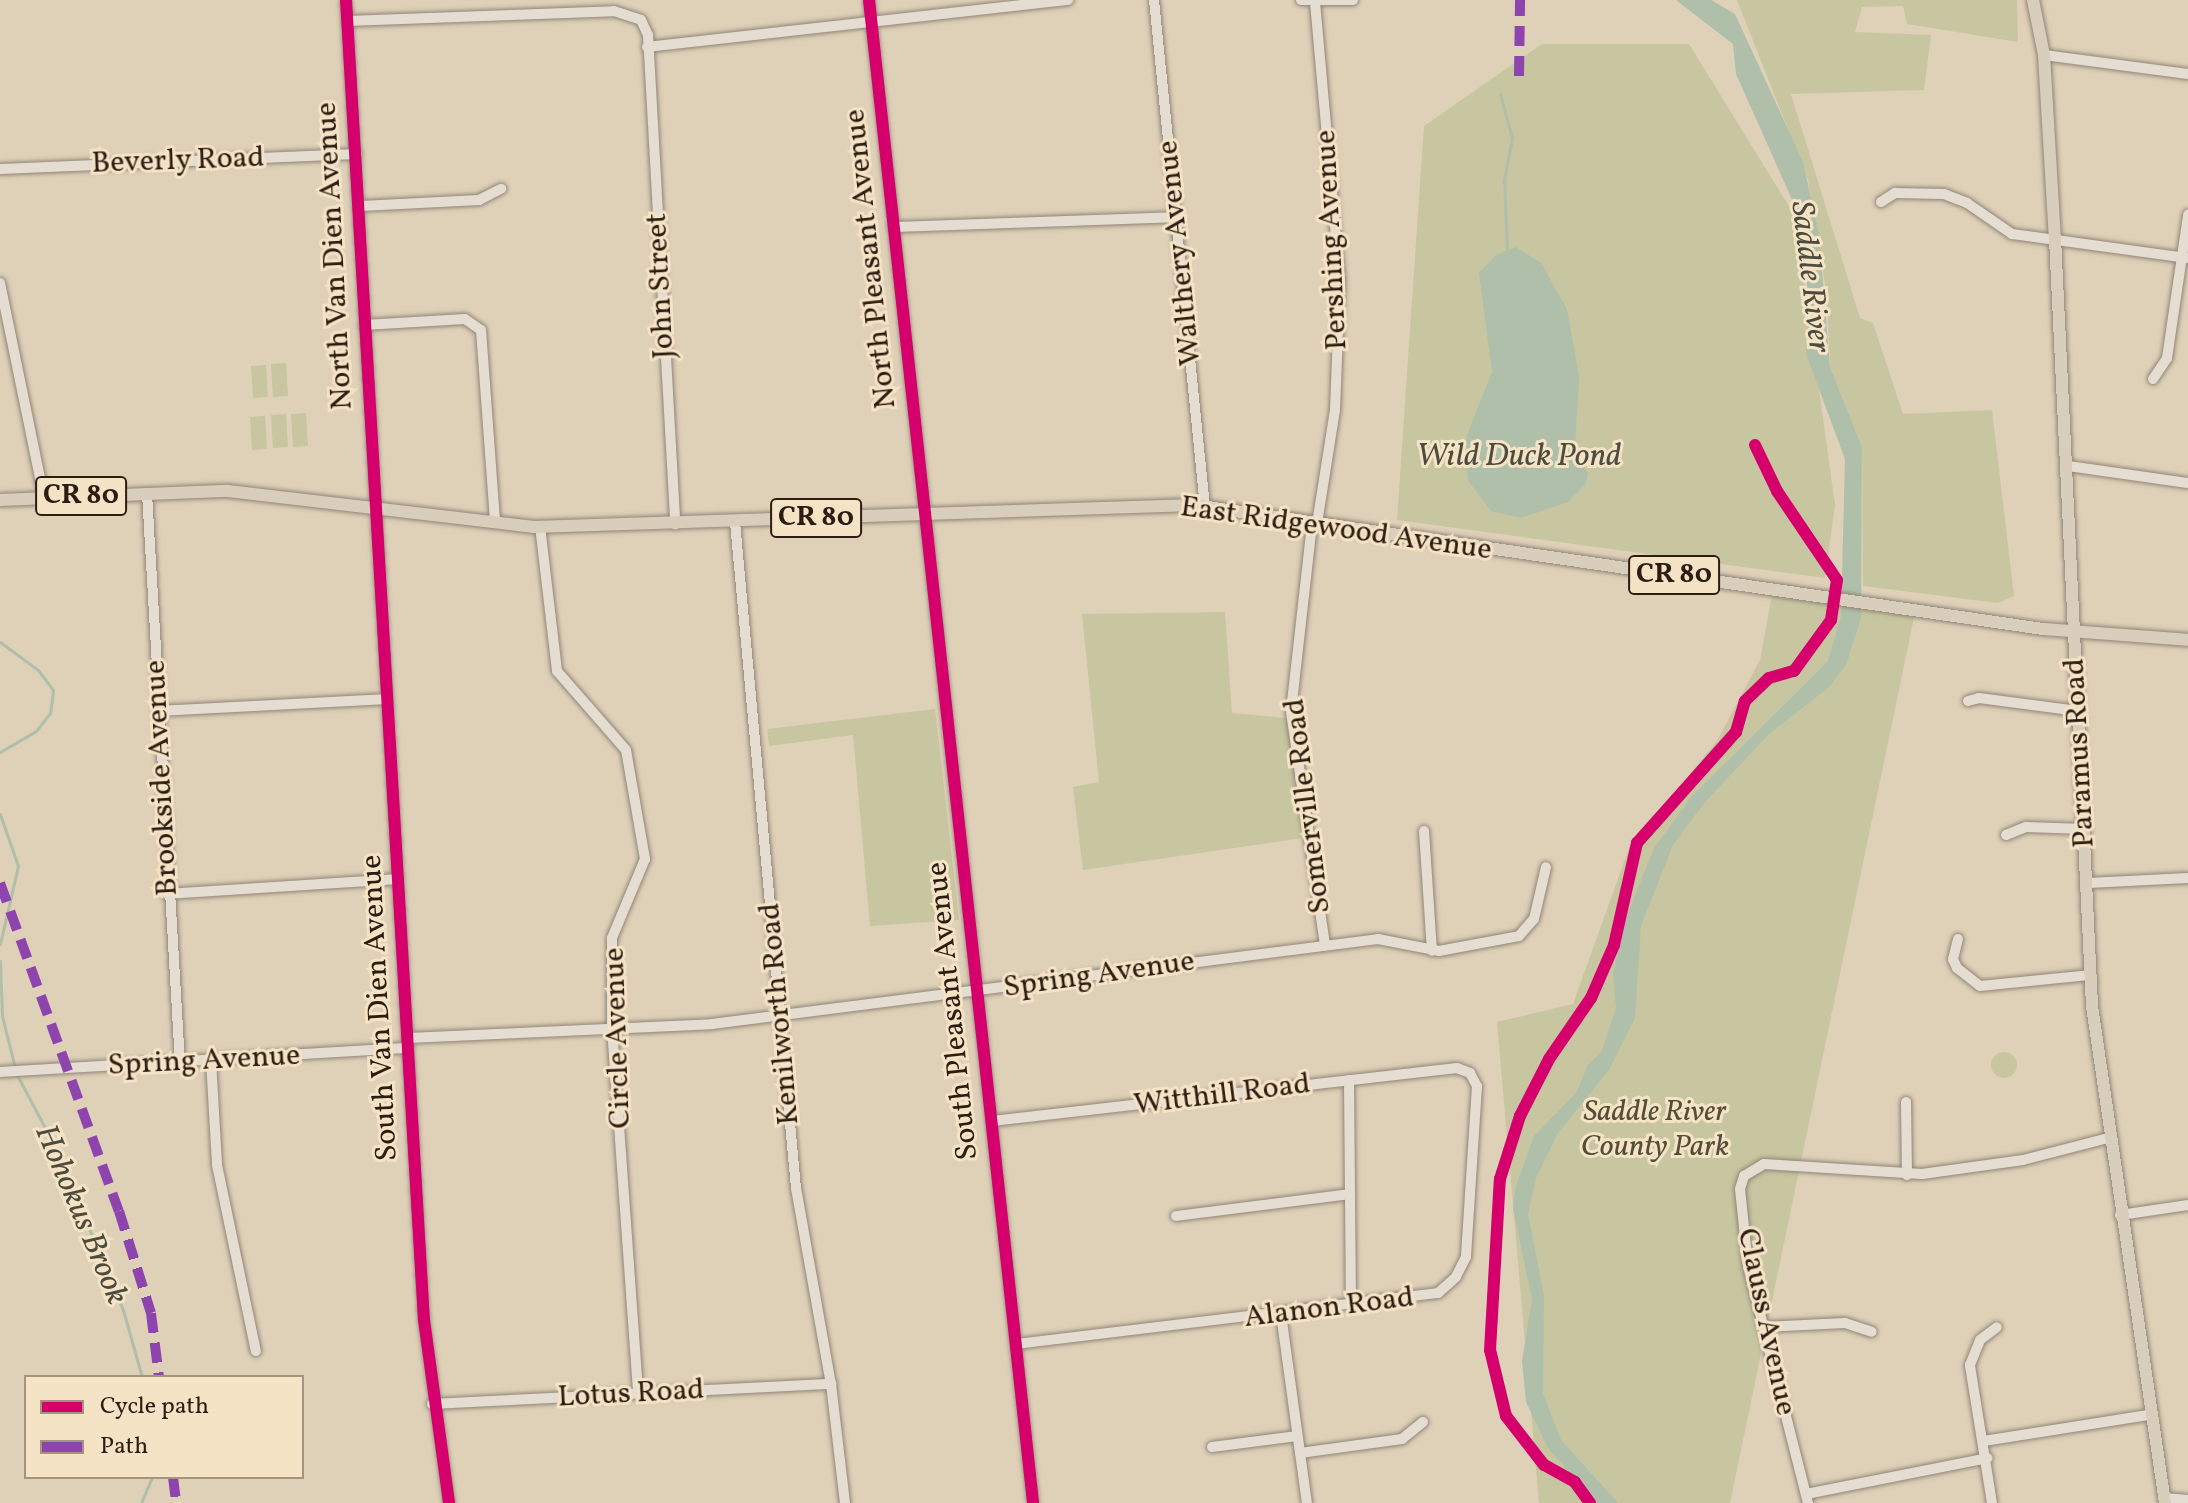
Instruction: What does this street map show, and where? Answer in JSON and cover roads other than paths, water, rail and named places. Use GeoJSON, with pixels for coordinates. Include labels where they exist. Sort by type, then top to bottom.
{"type":"FeatureCollection","features":[{"type":"Feature","properties":{"kind":"main road","name":"Paramus Road"},"geometry":{"type":"LineString","coordinates":[[2033,0],[2044,55],[2055,238],[2091,975],[2108,1138],[2148,1415],[2164,1501]]}},
{"type":"Feature","properties":{"kind":"main road","name":"East Ridgewood Avenue"},"geometry":{"type":"LineString","coordinates":[[0,500],[228,491],[540,526],[1205,507],[2073,631],[2188,640]]}},
{"type":"Feature","properties":{"kind":"street","name":"North Van Dien Avenue"},"geometry":{"type":"LineString","coordinates":[[346,0],[361,206],[364,325],[376,509]]}},
{"type":"Feature","properties":{"kind":"street","name":"North Pleasant Avenue"},"geometry":{"type":"LineString","coordinates":[[869,0],[925,513]]}},
{"type":"Feature","properties":{"kind":"street"},"geometry":{"type":"LineString","coordinates":[[347,21],[614,6],[641,20],[647,47],[1068,0]]}},
{"type":"Feature","properties":{"kind":"street","name":"Walthery Avenue"},"geometry":{"type":"LineString","coordinates":[[1154,0],[1205,507]]}},
{"type":"Feature","properties":{"kind":"street"},"geometry":{"type":"LineString","coordinates":[[1301,0],[1353,0]]}},
{"type":"Feature","properties":{"kind":"street","name":"Pershing Avenue"},"geometry":{"type":"LineString","coordinates":[[1315,2],[1340,280],[1335,410],[1315,524]]}},
{"type":"Feature","properties":{"kind":"street","name":"John Street"},"geometry":{"type":"LineString","coordinates":[[647,47],[675,524]]}},
{"type":"Feature","properties":{"kind":"street"},"geometry":{"type":"LineString","coordinates":[[2044,55],[2188,74]]}},
{"type":"Feature","properties":{"kind":"street","name":"Beverly Road"},"geometry":{"type":"LineString","coordinates":[[0,169],[357,154]]}},
{"type":"Feature","properties":{"kind":"street"},"geometry":{"type":"LineString","coordinates":[[361,206],[479,200],[501,189]]}},
{"type":"Feature","properties":{"kind":"street"},"geometry":{"type":"LineString","coordinates":[[1881,202],[1895,193],[1944,194],[2012,234],[2185,258]]}},
{"type":"Feature","properties":{"kind":"street"},"geometry":{"type":"LineString","coordinates":[[2153,379],[2167,358],[2185,258],[2188,215]]}},
{"type":"Feature","properties":{"kind":"street"},"geometry":{"type":"LineString","coordinates":[[893,227],[1176,217]]}},
{"type":"Feature","properties":{"kind":"street"},"geometry":{"type":"LineString","coordinates":[[0,283],[44,498]]}},
{"type":"Feature","properties":{"kind":"street"},"geometry":{"type":"LineString","coordinates":[[364,325],[465,319],[481,330],[495,521]]}},
{"type":"Feature","properties":{"kind":"street"},"geometry":{"type":"LineString","coordinates":[[2068,466],[2188,483]]}},
{"type":"Feature","properties":{"kind":"street","name":"Brookside Avenue"},"geometry":{"type":"LineString","coordinates":[[147,493],[167,894],[180,1063]]}},
{"type":"Feature","properties":{"kind":"street","name":"South Van Dien Avenue"},"geometry":{"type":"LineString","coordinates":[[376,509],[432,1404],[449,1503]]}},
{"type":"Feature","properties":{"kind":"street","name":"South Pleasant Avenue"},"geometry":{"type":"LineString","coordinates":[[925,513],[1033,1503]]}},
{"type":"Feature","properties":{"kind":"street","name":"Kenilworth Road"},"geometry":{"type":"LineString","coordinates":[[735,522],[796,1188],[831,1384],[845,1503]]}},
{"type":"Feature","properties":{"kind":"street","name":"Somerville Road"},"geometry":{"type":"LineString","coordinates":[[1315,524],[1291,712],[1325,946]]}},
{"type":"Feature","properties":{"kind":"street","name":"Circle Avenue"},"geometry":{"type":"LineString","coordinates":[[540,526],[557,671],[626,750],[645,859],[612,938],[612,1028],[638,1393]]}},
{"type":"Feature","properties":{"kind":"street"},"geometry":{"type":"LineString","coordinates":[[1968,701],[1979,698],[2078,711]]}},
{"type":"Feature","properties":{"kind":"street"},"geometry":{"type":"LineString","coordinates":[[158,711],[388,699]]}},
{"type":"Feature","properties":{"kind":"street"},"geometry":{"type":"LineString","coordinates":[[2006,835],[2026,827],[2085,829]]}},
{"type":"Feature","properties":{"kind":"street"},"geometry":{"type":"LineString","coordinates":[[1424,831],[1432,951]]}},
{"type":"Feature","properties":{"kind":"street","name":"Spring Avenue"},"geometry":{"type":"LineString","coordinates":[[1,1072],[180,1063],[780,1014],[977,993],[1378,939],[1432,951],[1519,936],[1534,919],[1546,867]]}},
{"type":"Feature","properties":{"kind":"street"},"geometry":{"type":"LineString","coordinates":[[2088,883],[2188,878]]}},
{"type":"Feature","properties":{"kind":"street"},"geometry":{"type":"LineString","coordinates":[[167,894],[398,879]]}},
{"type":"Feature","properties":{"kind":"street"},"geometry":{"type":"LineString","coordinates":[[1958,939],[1953,959],[1957,968],[1980,986],[2091,975]]}},
{"type":"Feature","properties":{"kind":"street"},"geometry":{"type":"LineString","coordinates":[[211,1060],[217,1165],[256,1351]]}},
{"type":"Feature","properties":{"kind":"street","name":"Witthill Road"},"geometry":{"type":"LineString","coordinates":[[992,1121],[1452,1068]]}},
{"type":"Feature","properties":{"kind":"street","name":"Alanon Road"},"geometry":{"type":"LineString","coordinates":[[1016,1344],[1351,1306],[1438,1293],[1463,1267],[1477,1086],[1470,1073],[1452,1068]]}},
{"type":"Feature","properties":{"kind":"street"},"geometry":{"type":"LineString","coordinates":[[1349,1080],[1351,1306]]}},
{"type":"Feature","properties":{"kind":"street"},"geometry":{"type":"LineString","coordinates":[[1906,1102],[1907,1175]]}},
{"type":"Feature","properties":{"kind":"street","name":"Clauss Avenue"},"geometry":{"type":"LineString","coordinates":[[1807,1499],[1748,1266],[1740,1189],[1750,1170],[1764,1164],[1907,1175],[2023,1160],[2108,1138]]}},
{"type":"Feature","properties":{"kind":"street"},"geometry":{"type":"LineString","coordinates":[[1176,1216],[1350,1194]]}},
{"type":"Feature","properties":{"kind":"street"},"geometry":{"type":"LineString","coordinates":[[2120,1215],[2188,1205]]}},
{"type":"Feature","properties":{"kind":"street"},"geometry":{"type":"LineString","coordinates":[[1281,1314],[1307,1503]]}},
{"type":"Feature","properties":{"kind":"street"},"geometry":{"type":"LineString","coordinates":[[1763,1327],[1845,1323],[1872,1332]]}},
{"type":"Feature","properties":{"kind":"street"},"geometry":{"type":"LineString","coordinates":[[1992,1503],[1970,1365],[1980,1340],[1997,1327]]}},
{"type":"Feature","properties":{"kind":"street","name":"Lotus Road"},"geometry":{"type":"LineString","coordinates":[[432,1404],[831,1384]]}},
{"type":"Feature","properties":{"kind":"street"},"geometry":{"type":"LineString","coordinates":[[1984,1441],[2148,1415]]}},
{"type":"Feature","properties":{"kind":"street"},"geometry":{"type":"LineString","coordinates":[[1300,1453],[1402,1439],[1423,1422]]}},
{"type":"Feature","properties":{"kind":"street"},"geometry":{"type":"LineString","coordinates":[[1212,1447],[1297,1436]]}},
{"type":"Feature","properties":{"kind":"street"},"geometry":{"type":"LineString","coordinates":[[1807,1499],[1987,1458]]}},
{"type":"Feature","properties":{"kind":"street"},"geometry":{"type":"LineString","coordinates":[[2164,1501],[2188,1500]]}},
{"type":"Feature","properties":{"kind":"water","name":"Saddle River"},"geometry":{"type":"Polygon","coordinates":[[[1676,0],[1711,0],[1735,14],[1803,162],[1819,235],[1830,367],[1862,447],[1861,618],[1846,665],[1829,687],[1768,735],[1705,802],[1673,845],[1641,926],[1635,1018],[1609,1070],[1558,1133],[1536,1178],[1528,1214],[1544,1296],[1543,1393],[1561,1440],[1618,1503],[1596,1503],[1548,1448],[1526,1402],[1522,1361],[1532,1299],[1513,1209],[1515,1189],[1534,1136],[1576,1093],[1588,1065],[1602,1051],[1616,1008],[1613,973],[1626,918],[1654,848],[1692,796],[1828,661],[1841,616],[1845,459],[1806,354],[1809,297],[1794,204],[1736,74],[1733,44],[1676,0]]]}},
{"type":"Feature","properties":{"kind":"water","name":"Wild Duck Pond"},"geometry":{"type":"Polygon","coordinates":[[[1516,247],[1541,263],[1567,309],[1579,377],[1575,450],[1588,474],[1585,485],[1568,502],[1521,518],[1491,511],[1469,482],[1464,459],[1467,435],[1492,372],[1479,273],[1496,255],[1516,247]]]}},
{"type":"Feature","properties":{"kind":"waterway"},"geometry":{"type":"LineString","coordinates":[[1500,94],[1512,138],[1504,180],[1507,249]]}},
{"type":"Feature","properties":{"kind":"waterway","name":"Hohokus Brook"},"geometry":{"type":"LineString","coordinates":[[0,642],[38,670],[53,690],[50,713],[36,731],[0,752]]}},
{"type":"Feature","properties":{"kind":"waterway","name":"Hohokus Brook"},"geometry":{"type":"LineString","coordinates":[[0,814],[18,866],[0,944]]}},
{"type":"Feature","properties":{"kind":"waterway","name":"Hohokus Brook"},"geometry":{"type":"LineString","coordinates":[[0,961],[2,1016],[15,1068]]}},
{"type":"Feature","properties":{"kind":"waterway","name":"Hohokus Brook"},"geometry":{"type":"LineString","coordinates":[[17,1075],[54,1145],[123,1310],[141,1375]]}},
{"type":"Feature","properties":{"kind":"waterway","name":"Hohokus Brook"},"geometry":{"type":"LineString","coordinates":[[141,1503],[151,1479]]}},
{"type":"Feature","properties":{"kind":"park label","name":"Saddle River County Park"},"geometry":{"type":"Point","coordinates":[1655,1129]}}]}
